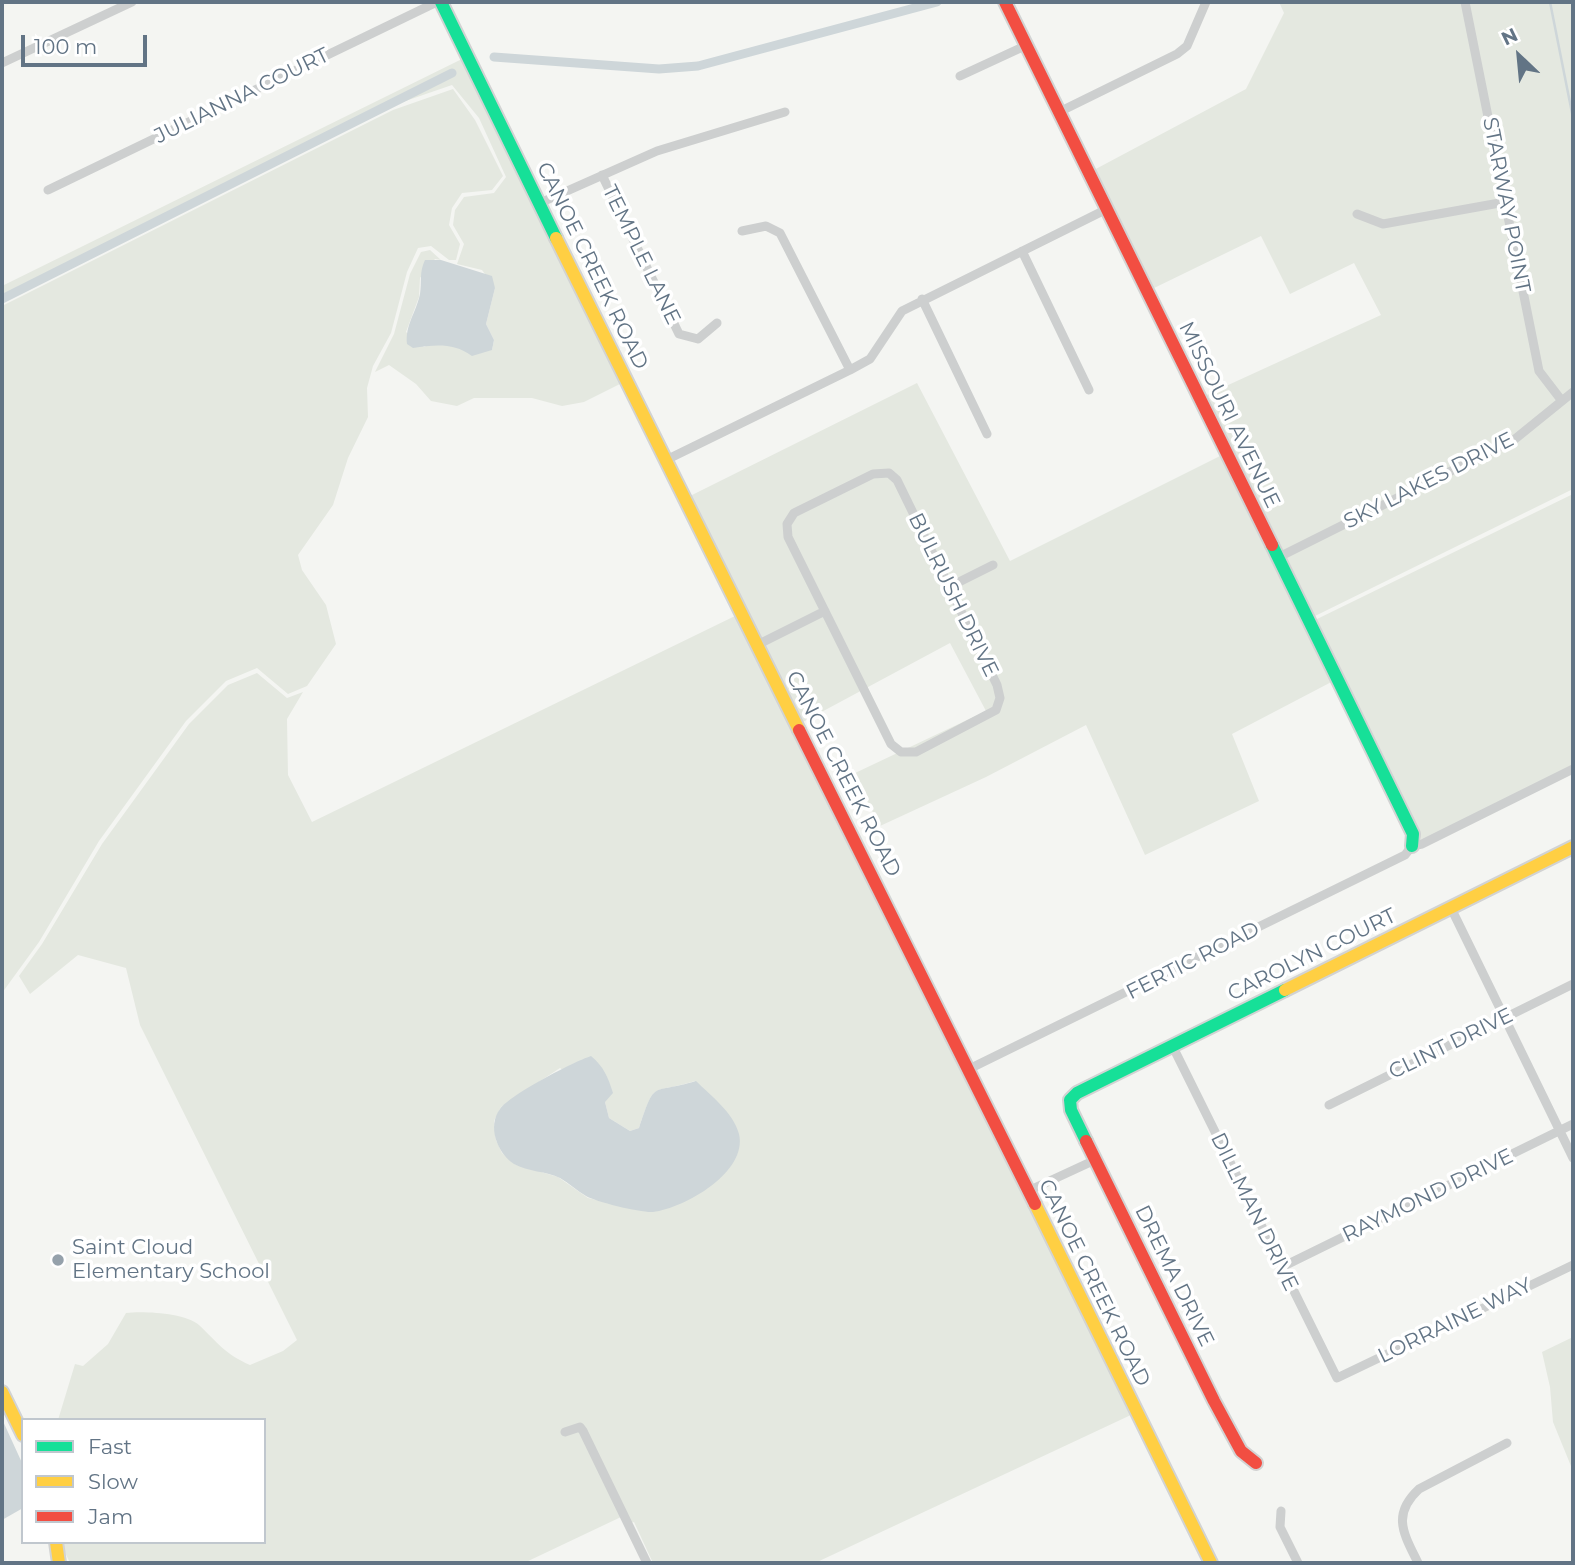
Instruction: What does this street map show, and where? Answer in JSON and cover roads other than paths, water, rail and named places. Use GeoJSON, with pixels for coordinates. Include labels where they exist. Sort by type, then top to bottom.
{"type":"FeatureCollection","features":[{"type":"Feature","properties":{"kind":"street"},"geometry":{"type":"LineString","coordinates":[[2,63],[132,2]]}},
{"type":"Feature","properties":{"kind":"street","name":"CANOE CREEK ROAD"},"geometry":{"type":"LineString","coordinates":[[439,2],[478,76],[664,461],[969,1069],[1211,1563]]}},
{"type":"Feature","properties":{"kind":"street","name":"JULIANNA COURT"},"geometry":{"type":"LineString","coordinates":[[48,190],[439,2]]}},
{"type":"Feature","properties":{"kind":"street","name":"MISSOURI AVENUE"},"geometry":{"type":"LineString","coordinates":[[1005,2],[1105,210],[1341,682],[1413,834],[1412,846]]}},
{"type":"Feature","properties":{"kind":"street"},"geometry":{"type":"LineString","coordinates":[[1059,112],[1177,54],[1187,46],[1206,2]]}},
{"type":"Feature","properties":{"kind":"street","name":"STARWAY POINT"},"geometry":{"type":"LineString","coordinates":[[1465,2],[1539,371],[1562,401]]}},
{"type":"Feature","properties":{"kind":"street"},"geometry":{"type":"LineString","coordinates":[[960,76],[1027,44]]}},
{"type":"Feature","properties":{"kind":"street"},"geometry":{"type":"LineString","coordinates":[[540,204],[657,151],[785,112]]}},
{"type":"Feature","properties":{"kind":"street","name":"TEMPLE LANE"},"geometry":{"type":"LineString","coordinates":[[602,175],[679,334],[698,339],[717,323]]}},
{"type":"Feature","properties":{"kind":"street"},"geometry":{"type":"LineString","coordinates":[[1357,214],[1383,224],[1505,202]]}},
{"type":"Feature","properties":{"kind":"street"},"geometry":{"type":"LineString","coordinates":[[664,461],[870,359],[902,311],[1105,210]]}},
{"type":"Feature","properties":{"kind":"street"},"geometry":{"type":"LineString","coordinates":[[742,231],[766,226],[784,239],[850,370]]}},
{"type":"Feature","properties":{"kind":"street"},"geometry":{"type":"LineString","coordinates":[[1022,251],[1089,390]]}},
{"type":"Feature","properties":{"kind":"street"},"geometry":{"type":"LineString","coordinates":[[922,299],[987,434]]}},
{"type":"Feature","properties":{"kind":"street","name":"SKY LAKES DRIVE"},"geometry":{"type":"LineString","coordinates":[[1277,558],[1515,439],[1573,392]]}},
{"type":"Feature","properties":{"kind":"street","name":"BULRUSH DRIVE"},"geometry":{"type":"LineString","coordinates":[[888,473],[897,480],[997,685],[1000,698],[996,710],[916,752],[901,752],[891,744],[825,611],[788,537],[787,524],[794,513],[873,474],[888,473]]}},
{"type":"Feature","properties":{"kind":"street"},"geometry":{"type":"LineString","coordinates":[[949,587],[993,565]]}},
{"type":"Feature","properties":{"kind":"street"},"geometry":{"type":"LineString","coordinates":[[757,645],[825,611]]}},
{"type":"Feature","properties":{"kind":"street","name":"FERTIC ROAD"},"geometry":{"type":"LineString","coordinates":[[969,1069],[1405,855],[1412,846],[1422,844],[1573,769]]}},
{"type":"Feature","properties":{"kind":"street","name":"CAROLYN COURT"},"geometry":{"type":"LineString","coordinates":[[1070,1100],[1077,1093],[1172,1045],[1573,847]]}},
{"type":"Feature","properties":{"kind":"street"},"geometry":{"type":"LineString","coordinates":[[1451,908],[1573,1158]]}},
{"type":"Feature","properties":{"kind":"street","name":"CLINT DRIVE"},"geometry":{"type":"LineString","coordinates":[[1329,1105],[1573,984]]}},
{"type":"Feature","properties":{"kind":"street","name":"DILLMAN DRIVE"},"geometry":{"type":"LineString","coordinates":[[1172,1045],[1337,1378]]}},
{"type":"Feature","properties":{"kind":"street","name":"DREMA DRIVE"},"geometry":{"type":"LineString","coordinates":[[1070,1100],[1071,1110],[1095,1160],[1230,1431],[1241,1451],[1256,1463]]}},
{"type":"Feature","properties":{"kind":"street","name":"RAYMOND DRIVE"},"geometry":{"type":"LineString","coordinates":[[1282,1267],[1573,1124]]}},
{"type":"Feature","properties":{"kind":"street"},"geometry":{"type":"LineString","coordinates":[[1028,1191],[1095,1160]]}},
{"type":"Feature","properties":{"kind":"street","name":"LORRAINE WAY"},"geometry":{"type":"LineString","coordinates":[[1337,1378],[1573,1265]]}},
{"type":"Feature","properties":{"kind":"street"},"geometry":{"type":"LineString","coordinates":[[2,1392],[21,1431]]}},
{"type":"Feature","properties":{"kind":"street"},"geometry":{"type":"LineString","coordinates":[[565,1432],[580,1427],[583,1431],[647,1563]]}},
{"type":"Feature","properties":{"kind":"street"},"geometry":{"type":"LineString","coordinates":[[1418,1563],[1402,1529],[1408,1499],[1419,1489],[1507,1443]]}},
{"type":"Feature","properties":{"kind":"street"},"geometry":{"type":"LineString","coordinates":[[1281,1511],[1280,1527],[1298,1563]]}},
{"type":"Feature","properties":{"kind":"street"},"geometry":{"type":"LineString","coordinates":[[56,1544],[59,1563]]}},
{"type":"Feature","properties":{"kind":"waterway"},"geometry":{"type":"LineString","coordinates":[[494,57],[659,69],[698,66],[937,2]]}},
{"type":"Feature","properties":{"kind":"waterway"},"geometry":{"type":"LineString","coordinates":[[1550,2],[1573,118]]}},
{"type":"Feature","properties":{"kind":"waterway"},"geometry":{"type":"LineString","coordinates":[[2,299],[452,73]]}},
{"type":"Feature","properties":{"kind":"place","name":"Saint Cloud Elementary School"},"geometry":{"type":"Point","coordinates":[58,1260]}}]}
